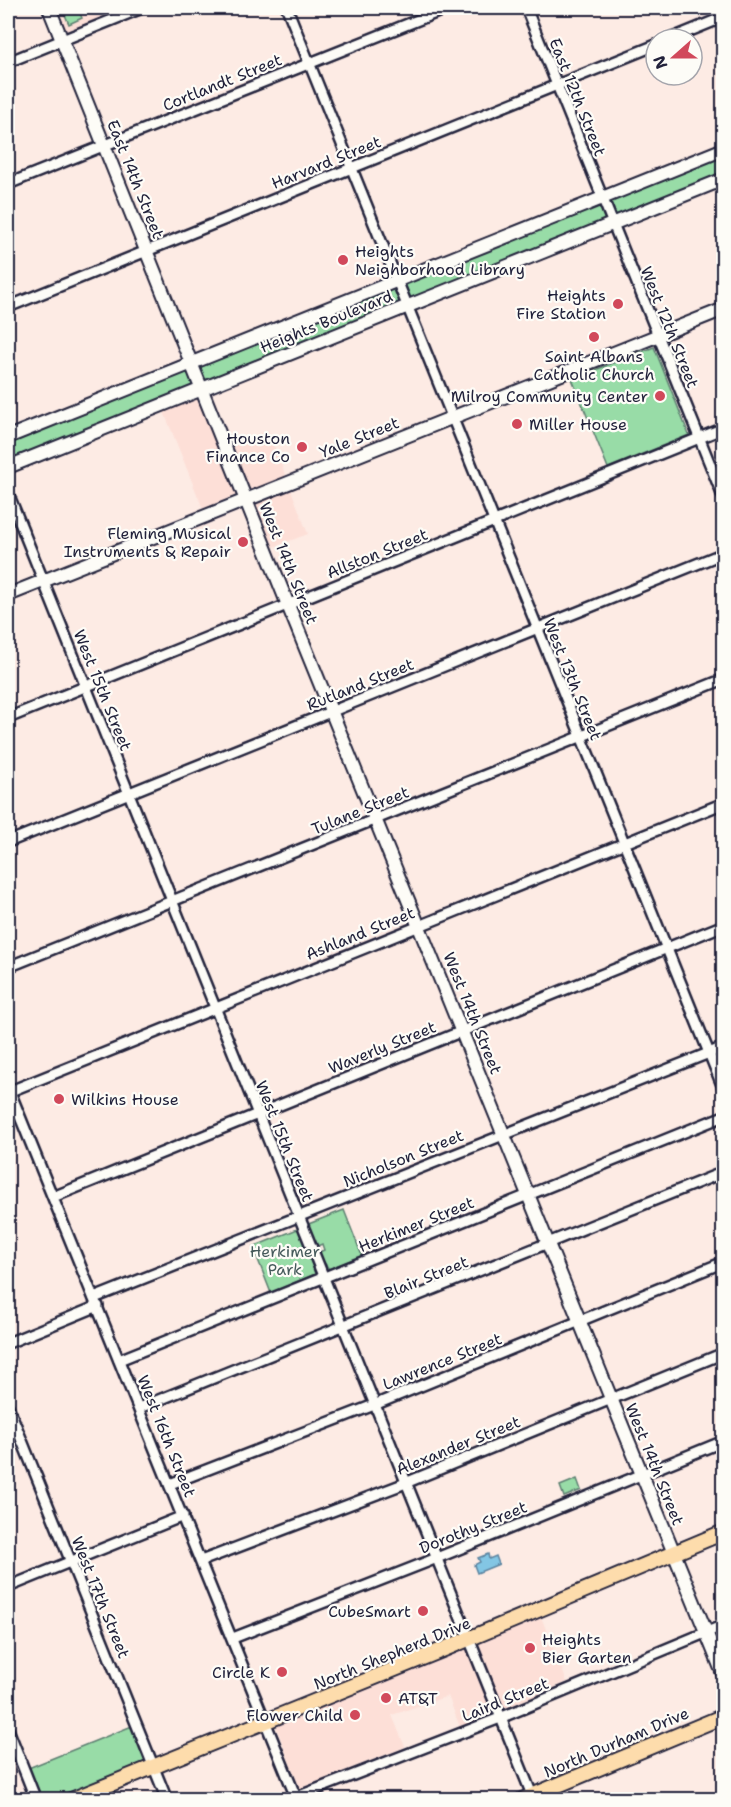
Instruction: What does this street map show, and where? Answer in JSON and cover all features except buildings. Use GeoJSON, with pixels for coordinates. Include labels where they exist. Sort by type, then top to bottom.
{"type":"FeatureCollection","features":[{"type":"Feature","properties":{"kind":"main road","name":"East 14th Street"},"geometry":{"type":"LineString","coordinates":[[49,8],[192,363]]}},
{"type":"Feature","properties":{"kind":"main road","name":"Heights Boulevard"},"geometry":{"type":"LineString","coordinates":[[8,437],[723,149]]}},
{"type":"Feature","properties":{"kind":"main road","name":"Heights Boulevard"},"geometry":{"type":"LineString","coordinates":[[8,467],[723,179]]}},
{"type":"Feature","properties":{"kind":"main road","name":"Yale Street"},"geometry":{"type":"LineString","coordinates":[[8,595],[723,309]]}},
{"type":"Feature","properties":{"kind":"main road","name":"West 14th Street"},"geometry":{"type":"LineString","coordinates":[[192,363],[723,1676]]}},
{"type":"Feature","properties":{"kind":"main road","name":"North Shepherd Drive"},"geometry":{"type":"LineString","coordinates":[[71,1800],[470,1639],[723,1532]]}},
{"type":"Feature","properties":{"kind":"main road","name":"North Durham Drive"},"geometry":{"type":"LineString","coordinates":[[530,1798],[723,1716]]}},
{"type":"Feature","properties":{"kind":"street"},"geometry":{"type":"LineString","coordinates":[[8,62],[142,8]]}},
{"type":"Feature","properties":{"kind":"street","name":"West 13th Street"},"geometry":{"type":"LineString","coordinates":[[286,8],[723,1090]]}},
{"type":"Feature","properties":{"kind":"street","name":"Cortlandt Street"},"geometry":{"type":"LineString","coordinates":[[8,184],[448,8]]}},
{"type":"Feature","properties":{"kind":"street","name":"East 12th Street"},"geometry":{"type":"LineString","coordinates":[[526,8],[603,198]]}},
{"type":"Feature","properties":{"kind":"street"},"geometry":{"type":"LineString","coordinates":[[700,27],[723,18]]}},
{"type":"Feature","properties":{"kind":"street","name":"Harvard Street"},"geometry":{"type":"LineString","coordinates":[[8,307],[644,50]]}},
{"type":"Feature","properties":{"kind":"street","name":"West 12th Street"},"geometry":{"type":"LineString","coordinates":[[603,198],[723,500]]}},
{"type":"Feature","properties":{"kind":"street","name":"Allston Street"},"geometry":{"type":"LineString","coordinates":[[8,718],[723,428]]}},
{"type":"Feature","properties":{"kind":"street","name":"West 15th Street"},"geometry":{"type":"LineString","coordinates":[[8,493],[470,1639],[530,1798]]}},
{"type":"Feature","properties":{"kind":"street","name":"Rutland Street"},"geometry":{"type":"LineString","coordinates":[[8,842],[723,554]]}},
{"type":"Feature","properties":{"kind":"street","name":"Tulane Street"},"geometry":{"type":"LineString","coordinates":[[8,967],[723,679]]}},
{"type":"Feature","properties":{"kind":"street","name":"Ashland Street"},"geometry":{"type":"LineString","coordinates":[[8,1089],[723,803]]}},
{"type":"Feature","properties":{"kind":"street","name":"Waverly Street"},"geometry":{"type":"LineString","coordinates":[[53,1197],[723,925]]}},
{"type":"Feature","properties":{"kind":"street","name":"Nicholson Street"},"geometry":{"type":"LineString","coordinates":[[8,1343],[96,1302],[299,1216],[723,1047]]}},
{"type":"Feature","properties":{"kind":"street","name":"West 16th Street"},"geometry":{"type":"LineString","coordinates":[[8,1089],[297,1798]]}},
{"type":"Feature","properties":{"kind":"street","name":"Herkimer Street"},"geometry":{"type":"LineString","coordinates":[[119,1360],[723,1116]]}},
{"type":"Feature","properties":{"kind":"street","name":"Blair Street"},"geometry":{"type":"LineString","coordinates":[[139,1408],[723,1172]]}},
{"type":"Feature","properties":{"kind":"street","name":"Lawrence Street"},"geometry":{"type":"LineString","coordinates":[[170,1484],[374,1405],[723,1262]]}},
{"type":"Feature","properties":{"kind":"street","name":"Alexander Street"},"geometry":{"type":"LineString","coordinates":[[201,1561],[611,1400],[723,1353]]}},
{"type":"Feature","properties":{"kind":"street","name":"West 17th Street"},"geometry":{"type":"LineString","coordinates":[[8,1406],[167,1800]]}},
{"type":"Feature","properties":{"kind":"street","name":"Dorothy Street"},"geometry":{"type":"LineString","coordinates":[[233,1638],[723,1441]]}},
{"type":"Feature","properties":{"kind":"street"},"geometry":{"type":"LineString","coordinates":[[8,1587],[183,1516]]}},
{"type":"Feature","properties":{"kind":"street","name":"Laird Street"},"geometry":{"type":"LineString","coordinates":[[297,1798],[500,1718],[723,1625]]}},
{"type":"Feature","properties":{"kind":"street"},"geometry":{"type":"LineString","coordinates":[[8,1730],[36,1800]]}},
{"type":"Feature","properties":{"kind":"shaded area"},"geometry":{"type":"Polygon","coordinates":[[[56,8],[126,8],[66,31],[56,8]]]}},
{"type":"Feature","properties":{"kind":"shaded area"},"geometry":{"type":"Polygon","coordinates":[[[199,397],[221,452],[268,430],[308,534],[273,547],[250,489],[203,509],[164,412],[199,397]]]}},
{"type":"Feature","properties":{"kind":"shaded area"},"geometry":{"type":"Polygon","coordinates":[[[541,1617],[567,1682],[460,1727],[448,1696],[392,1715],[405,1747],[300,1789],[275,1724],[541,1617]]]}},
{"type":"Feature","properties":{"kind":"green space"},"geometry":{"type":"Polygon","coordinates":[[[62,8],[78,8],[82,18],[69,24],[62,8]]]}},
{"type":"Feature","properties":{"kind":"green space"},"geometry":{"type":"Polygon","coordinates":[[[723,154],[723,174],[8,463],[8,442],[723,154]]]}},
{"type":"Feature","properties":{"kind":"green space"},"geometry":{"type":"Polygon","coordinates":[[[654,347],[689,435],[608,468],[572,379],[654,347]]]}},
{"type":"Feature","properties":{"kind":"green space"},"geometry":{"type":"Polygon","coordinates":[[[344,1210],[362,1256],[329,1269],[317,1253],[324,1250],[322,1244],[315,1247],[306,1225],[344,1210]]]}},
{"type":"Feature","properties":{"kind":"green space","name":"Herkimer Park"},"geometry":{"type":"Polygon","coordinates":[[[300,1228],[315,1274],[271,1293],[253,1247],[300,1228]]]}},
{"type":"Feature","properties":{"kind":"green space"},"geometry":{"type":"Polygon","coordinates":[[[577,1479],[581,1490],[564,1497],[560,1486],[577,1479]]]}},
{"type":"Feature","properties":{"kind":"green space"},"geometry":{"type":"Polygon","coordinates":[[[132,1726],[147,1762],[55,1799],[39,1799],[26,1769],[132,1726]]]}},
{"type":"Feature","properties":{"kind":"water"},"geometry":{"type":"Polygon","coordinates":[[[488,1554],[489,1559],[496,1556],[499,1564],[477,1573],[474,1565],[480,1562],[478,1558],[488,1554]]]}},
{"type":"Feature","properties":{"kind":"place","name":"Heights Neighborhood Library"},"geometry":{"type":"Point","coordinates":[343,260]}},
{"type":"Feature","properties":{"kind":"place","name":"Heights Fire Station"},"geometry":{"type":"Point","coordinates":[618,304]}},
{"type":"Feature","properties":{"kind":"place","name":"Saint Albans Catholic Church"},"geometry":{"type":"Point","coordinates":[594,337]}},
{"type":"Feature","properties":{"kind":"place","name":"Milroy Community Center"},"geometry":{"type":"Point","coordinates":[660,396]}},
{"type":"Feature","properties":{"kind":"place","name":"Miller House"},"geometry":{"type":"Point","coordinates":[517,424]}},
{"type":"Feature","properties":{"kind":"place","name":"Houston Finance Co"},"geometry":{"type":"Point","coordinates":[302,447]}},
{"type":"Feature","properties":{"kind":"place","name":"Fleming Musical Instruments & Repair"},"geometry":{"type":"Point","coordinates":[243,542]}},
{"type":"Feature","properties":{"kind":"place","name":"Wilkins House"},"geometry":{"type":"Point","coordinates":[59,1099]}},
{"type":"Feature","properties":{"kind":"place","name":"CubeSmart"},"geometry":{"type":"Point","coordinates":[423,1611]}},
{"type":"Feature","properties":{"kind":"place","name":"Heights Bier Garten"},"geometry":{"type":"Point","coordinates":[530,1648]}},
{"type":"Feature","properties":{"kind":"place","name":"Circle K"},"geometry":{"type":"Point","coordinates":[282,1672]}},
{"type":"Feature","properties":{"kind":"place","name":"AT&T"},"geometry":{"type":"Point","coordinates":[386,1698]}},
{"type":"Feature","properties":{"kind":"place","name":"Flower Child"},"geometry":{"type":"Point","coordinates":[355,1715]}}]}
